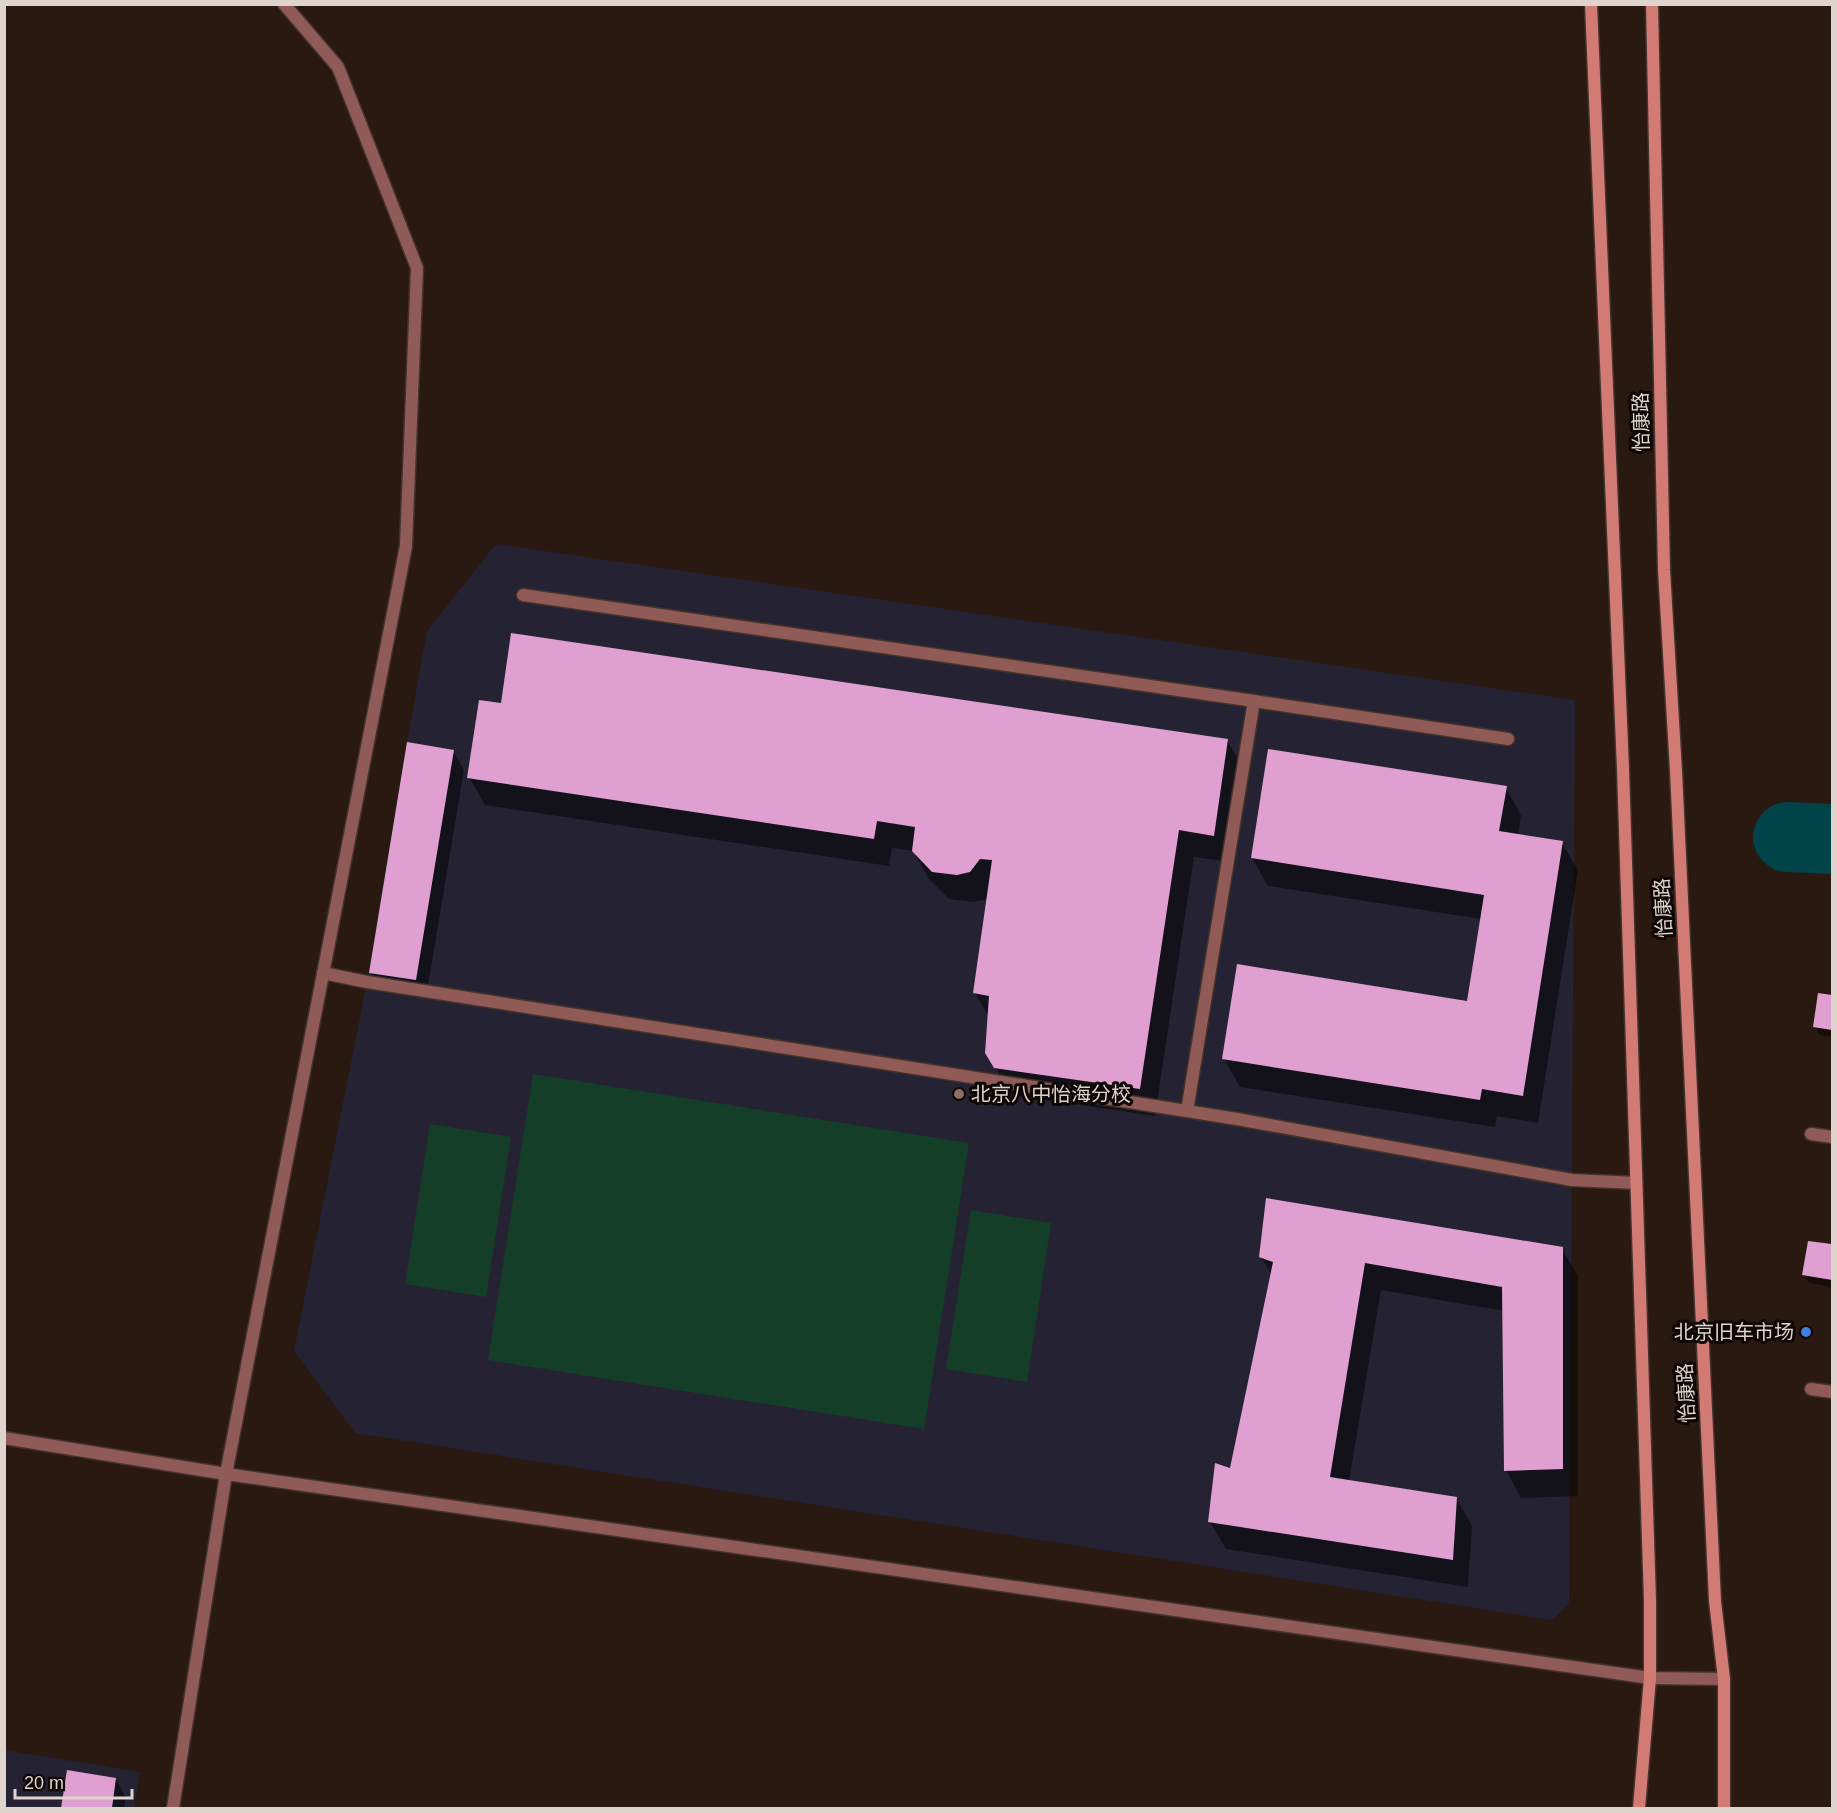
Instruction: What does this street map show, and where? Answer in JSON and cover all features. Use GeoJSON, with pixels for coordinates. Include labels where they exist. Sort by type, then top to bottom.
{"type":"FeatureCollection","features":[{"type":"Feature","properties":{"kind":"main road","name":"怡康路"},"geometry":{"type":"LineString","coordinates":[[1591,4],[1623,757],[1650,1601],[1650,1678],[1639,1809]]}},
{"type":"Feature","properties":{"kind":"main road","name":"怡康路"},"geometry":{"type":"LineString","coordinates":[[1652,4],[1664,570],[1678,806],[1715,1601],[1724,1679],[1724,1809]]}},
{"type":"Feature","properties":{"kind":"street"},"geometry":{"type":"LineString","coordinates":[[173,1809],[226,1474],[406,546],[417,268],[338,67],[284,4]]}},
{"type":"Feature","properties":{"kind":"street"},"geometry":{"type":"LineString","coordinates":[[523,595],[1508,739]]}},
{"type":"Feature","properties":{"kind":"street"},"geometry":{"type":"LineString","coordinates":[[1187,1112],[1254,701]]}},
{"type":"Feature","properties":{"kind":"street"},"geometry":{"type":"LineString","coordinates":[[323,973],[391,986],[1187,1112],[1572,1180],[1636,1183]]}},
{"type":"Feature","properties":{"kind":"street"},"geometry":{"type":"LineString","coordinates":[[1811,1134],[1833,1137]]}},
{"type":"Feature","properties":{"kind":"street"},"geometry":{"type":"LineString","coordinates":[[1811,1389],[1833,1392]]}},
{"type":"Feature","properties":{"kind":"street"},"geometry":{"type":"LineString","coordinates":[[4,1438],[226,1474],[1650,1678],[1724,1679]]}},
{"type":"Feature","properties":{"kind":"shaded area","name":"北京八中怡海分校"},"geometry":{"type":"Polygon","coordinates":[[[496,544],[1575,700],[1569,1604],[1552,1620],[355,1433],[294,1351],[367,982],[427,631],[496,544]]]}},
{"type":"Feature","properties":{"kind":"shaded area"},"geometry":{"type":"Polygon","coordinates":[[[4,1750],[140,1772],[134,1808],[5,1808],[4,1750]]]}},
{"type":"Feature","properties":{"kind":"green space"},"geometry":{"type":"Polygon","coordinates":[[[533,1074],[969,1143],[924,1429],[488,1360],[533,1074]]]}},
{"type":"Feature","properties":{"kind":"green space"},"geometry":{"type":"Polygon","coordinates":[[[430,1124],[511,1137],[486,1297],[405,1284],[430,1124]]]}},
{"type":"Feature","properties":{"kind":"green space"},"geometry":{"type":"Polygon","coordinates":[[[971,1210],[1051,1223],[1027,1382],[946,1369],[971,1210]]]}},
{"type":"Feature","properties":{"kind":"building"},"geometry":{"type":"Polygon","coordinates":[[[511,633],[1228,739],[1214,836],[1179,830],[1140,1089],[994,1068],[985,1053],[989,996],[973,993],[992,860],[980,859],[970,872],[957,875],[932,872],[912,851],[915,827],[877,821],[874,839],[467,778],[479,700],[501,703],[511,633]]]}},
{"type":"Feature","properties":{"kind":"building"},"geometry":{"type":"Polygon","coordinates":[[[407,742],[454,750],[416,980],[369,973],[407,742]]]}},
{"type":"Feature","properties":{"kind":"building"},"geometry":{"type":"Polygon","coordinates":[[[1268,749],[1507,786],[1499,831],[1563,841],[1523,1096],[1482,1089],[1480,1100],[1222,1059],[1237,964],[1467,1001],[1484,895],[1251,858],[1268,749]]]}},
{"type":"Feature","properties":{"kind":"building"},"geometry":{"type":"Polygon","coordinates":[[[1818,993],[1832,995],[1832,1030],[1813,1027],[1818,993]]]}},
{"type":"Feature","properties":{"kind":"building"},"geometry":{"type":"Polygon","coordinates":[[[1266,1198],[1563,1247],[1563,1469],[1504,1471],[1502,1287],[1365,1263],[1330,1477],[1457,1497],[1453,1560],[1208,1522],[1215,1463],[1230,1468],[1273,1262],[1259,1257],[1266,1198]]]}},
{"type":"Feature","properties":{"kind":"building"},"geometry":{"type":"Polygon","coordinates":[[[1808,1241],[1832,1244],[1832,1280],[1802,1275],[1808,1241]]]}},
{"type":"Feature","properties":{"kind":"building"},"geometry":{"type":"Polygon","coordinates":[[[67,1770],[116,1778],[112,1808],[61,1808],[67,1770]]]}},
{"type":"Feature","properties":{"kind":"waterway"},"geometry":{"type":"LineString","coordinates":[[1788,837],[1832,839]]}},
{"type":"Feature","properties":{"kind":"place","name":"北京八中怡海分校"},"geometry":{"type":"Point","coordinates":[959,1094]}},
{"type":"Feature","properties":{"kind":"place","name":"北京旧车市场"},"geometry":{"type":"Point","coordinates":[1806,1332]}}]}
